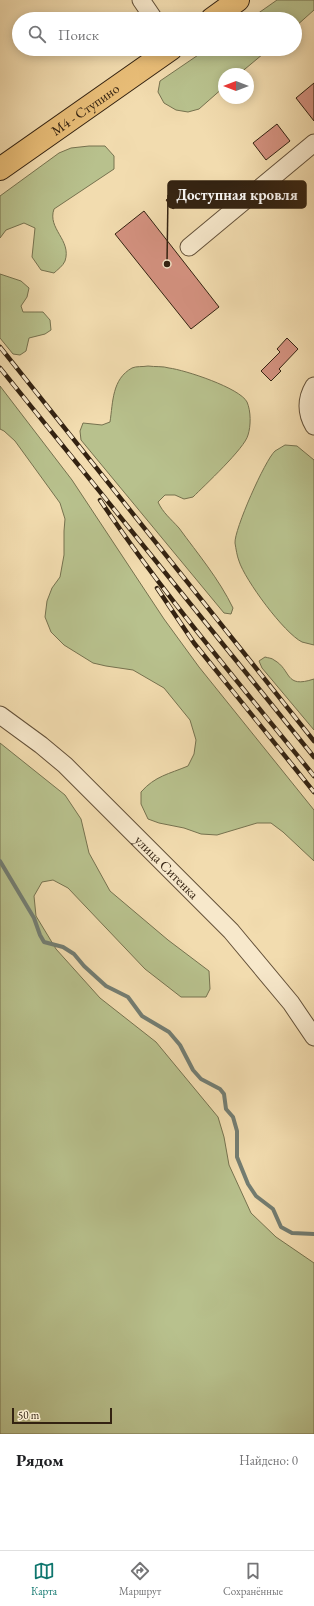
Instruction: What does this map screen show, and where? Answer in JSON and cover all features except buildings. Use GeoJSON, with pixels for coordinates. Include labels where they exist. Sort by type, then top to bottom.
{"type":"FeatureCollection","features":[{"type":"Feature","properties":{"kind":"main road"},"geometry":{"type":"LineString","coordinates":[[222,12],[238,0]]}},
{"type":"Feature","properties":{"kind":"main road","name":"М4 - Ступино"},"geometry":{"type":"LineString","coordinates":[[0,169],[161,56]]}},
{"type":"Feature","properties":{"kind":"street"},"geometry":{"type":"LineString","coordinates":[[141,0],[149,12]]}},
{"type":"Feature","properties":{"kind":"street"},"geometry":{"type":"LineString","coordinates":[[188,247],[314,143]]}},
{"type":"Feature","properties":{"kind":"street"},"geometry":{"type":"LineString","coordinates":[[314,386],[309,398],[308,408],[309,418],[314,426]]}},
{"type":"Feature","properties":{"kind":"street","name":"улица Ситенка"},"geometry":{"type":"LineString","coordinates":[[0,715],[42,745],[65,765],[212,911],[272,978],[314,1037]]}},
{"type":"Feature","properties":{"kind":"green space"},"geometry":{"type":"Polygon","coordinates":[[[277,0],[314,0],[314,10],[302,21],[302,12],[260,12],[277,0]]]}},
{"type":"Feature","properties":{"kind":"green space"},"geometry":{"type":"Polygon","coordinates":[[[197,56],[261,56],[246,68],[218,68],[218,92],[199,109],[188,112],[176,110],[164,103],[158,92],[160,81],[197,56]]]}},
{"type":"Feature","properties":{"kind":"green space"},"geometry":{"type":"Polygon","coordinates":[[[105,146],[114,156],[114,169],[54,209],[54,223],[65,247],[65,261],[54,273],[41,270],[32,257],[35,228],[24,223],[6,230],[0,238],[0,196],[59,153],[71,148],[105,146]]]}},
{"type":"Feature","properties":{"kind":"green space"},"geometry":{"type":"Polygon","coordinates":[[[0,274],[21,281],[29,288],[27,297],[21,306],[23,312],[43,312],[50,320],[51,330],[45,334],[29,338],[26,351],[20,355],[13,354],[0,338],[0,274]]]}},
{"type":"Feature","properties":{"kind":"green space"},"geometry":{"type":"Polygon","coordinates":[[[148,366],[177,369],[211,380],[234,391],[247,402],[250,418],[248,435],[240,449],[224,467],[193,497],[184,499],[175,495],[165,495],[158,502],[167,516],[179,528],[215,577],[233,608],[231,614],[224,613],[81,440],[80,431],[83,423],[102,425],[110,422],[113,399],[117,385],[125,373],[134,367],[148,366]]]}},
{"type":"Feature","properties":{"kind":"green space"},"geometry":{"type":"Polygon","coordinates":[[[0,386],[72,480],[164,619],[199,667],[314,810],[314,861],[283,832],[271,823],[257,823],[217,835],[201,834],[148,819],[141,804],[141,792],[157,779],[188,766],[194,754],[196,740],[190,720],[164,688],[133,670],[93,663],[64,645],[51,632],[45,617],[47,601],[52,588],[60,577],[64,555],[65,519],[60,503],[15,441],[0,429],[0,386]]]}},
{"type":"Feature","properties":{"kind":"green space"},"geometry":{"type":"Polygon","coordinates":[[[285,445],[297,446],[314,460],[314,645],[302,642],[294,637],[266,605],[243,570],[235,543],[239,524],[264,467],[275,451],[285,445]]]}},
{"type":"Feature","properties":{"kind":"green space"},"geometry":{"type":"Polygon","coordinates":[[[265,657],[280,664],[293,680],[298,682],[314,679],[314,730],[262,668],[259,661],[265,657]]]}},
{"type":"Feature","properties":{"kind":"green space"},"geometry":{"type":"Polygon","coordinates":[[[0,743],[65,795],[81,819],[89,853],[110,891],[168,940],[209,971],[210,989],[206,997],[181,997],[145,969],[68,888],[53,880],[42,882],[34,896],[36,916],[56,949],[100,998],[156,1042],[218,1117],[224,1137],[229,1165],[251,1213],[276,1237],[314,1263],[314,1434],[0,1434],[0,743]]]}},
{"type":"Feature","properties":{"kind":"waterway"},"geometry":{"type":"LineString","coordinates":[[0,861],[34,918],[44,942],[63,947],[74,954],[84,966],[106,986],[128,997],[142,1016],[169,1032],[180,1045],[193,1070],[201,1079],[220,1089],[224,1094],[226,1109],[233,1117],[237,1131],[237,1157],[248,1184],[256,1196],[273,1209],[281,1227],[292,1233],[314,1234]]}},
{"type":"Feature","properties":{"kind":"railway"},"geometry":{"type":"LineString","coordinates":[[0,347],[314,741]]}},
{"type":"Feature","properties":{"kind":"railway"},"geometry":{"type":"LineString","coordinates":[[0,368],[314,757]]}},
{"type":"Feature","properties":{"kind":"railway"},"geometry":{"type":"LineString","coordinates":[[100,500],[177,606],[314,776]]}},
{"type":"Feature","properties":{"kind":"railway"},"geometry":{"type":"LineString","coordinates":[[157,588],[194,643],[314,792]]}},
{"type":"Feature","properties":{"kind":"place","name":"Доступная кровля"},"geometry":{"type":"Point","coordinates":[167,264]}}]}
